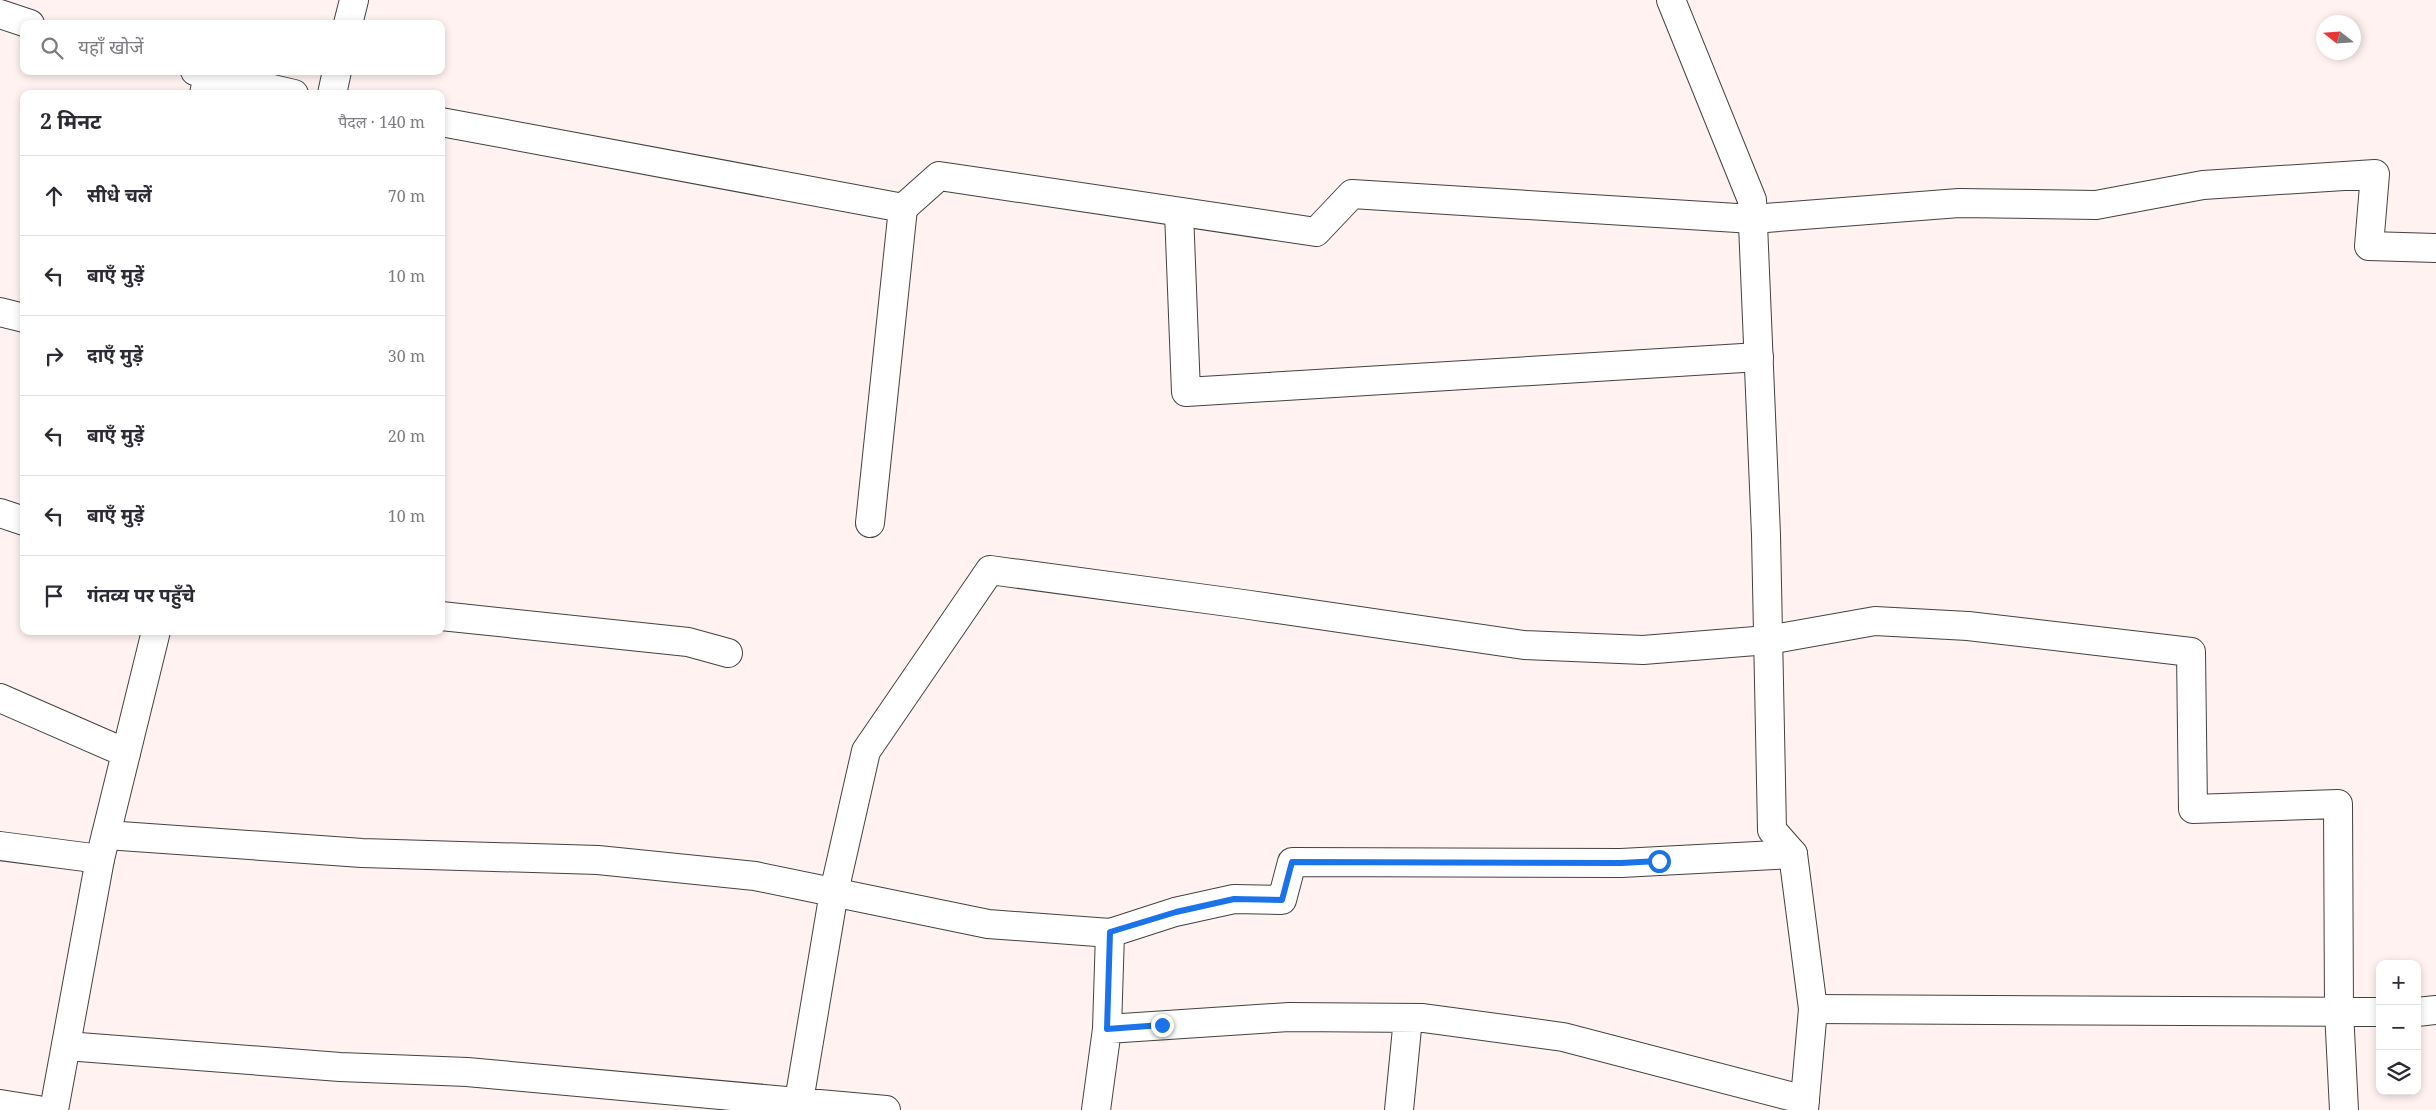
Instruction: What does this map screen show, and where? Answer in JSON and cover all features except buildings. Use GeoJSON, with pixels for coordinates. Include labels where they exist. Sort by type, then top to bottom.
{"type":"FeatureCollection","features":[{"type":"Feature","properties":{"kind":"street"},"geometry":{"type":"LineString","coordinates":[[349,20],[354,0]]}},
{"type":"Feature","properties":{"kind":"street"},"geometry":{"type":"LineString","coordinates":[[1107,1029],[1289,1016],[1423,1018],[1563,1037],[1805,1105],[1813,1009],[1793,854],[1772,830],[1768,640],[1752,200],[1671,0]]}},
{"type":"Feature","properties":{"kind":"street"},"geometry":{"type":"LineString","coordinates":[[0,14],[20,21]]}},
{"type":"Feature","properties":{"kind":"street"},"geometry":{"type":"LineString","coordinates":[[333,90],[336,75]]}},
{"type":"Feature","properties":{"kind":"street"},"geometry":{"type":"LineString","coordinates":[[203,80],[268,90]]}},
{"type":"Feature","properties":{"kind":"street"},"geometry":{"type":"LineString","coordinates":[[445,123],[903,208]]}},
{"type":"Feature","properties":{"kind":"street"},"geometry":{"type":"LineString","coordinates":[[870,523],[903,208],[939,176],[1316,232],[1352,194],[1753,219],[1960,203],[2096,205],[2203,185],[2375,174],[2369,246],[2436,248]]}},
{"type":"Feature","properties":{"kind":"street"},"geometry":{"type":"LineString","coordinates":[[1179,212],[1186,392],[1759,357]]}},
{"type":"Feature","properties":{"kind":"street"},"geometry":{"type":"LineString","coordinates":[[0,312],[20,317]]}},
{"type":"Feature","properties":{"kind":"street"},"geometry":{"type":"LineString","coordinates":[[0,513],[20,520]]}},
{"type":"Feature","properties":{"kind":"street"},"geometry":{"type":"LineString","coordinates":[[799,1102],[834,892],[866,751],[990,570],[1243,604],[1524,645],[1643,650],[1768,640],[1875,621],[1968,626],[2192,652],[2193,809],[2338,804],[2339,1011],[2344,1110]]}},
{"type":"Feature","properties":{"kind":"street"},"geometry":{"type":"LineString","coordinates":[[445,616],[688,642],[728,653]]}},
{"type":"Feature","properties":{"kind":"street"},"geometry":{"type":"LineString","coordinates":[[54,1110],[103,847],[155,635]]}},
{"type":"Feature","properties":{"kind":"street"},"geometry":{"type":"LineString","coordinates":[[0,698],[126,753]]}},
{"type":"Feature","properties":{"kind":"street"},"geometry":{"type":"LineString","coordinates":[[0,846],[598,860],[755,876],[988,924],[1110,932],[1176,912],[1234,899],[1282,900],[1292,862],[1621,863],[1793,854]]}},
{"type":"Feature","properties":{"kind":"street"},"geometry":{"type":"LineString","coordinates":[[1096,1110],[1107,1029],[1110,932]]}},
{"type":"Feature","properties":{"kind":"street"},"geometry":{"type":"LineString","coordinates":[[1813,1009],[2376,1012]]}},
{"type":"Feature","properties":{"kind":"street"},"geometry":{"type":"LineString","coordinates":[[2421,1012],[2436,1010]]}},
{"type":"Feature","properties":{"kind":"street"},"geometry":{"type":"LineString","coordinates":[[1399,1110],[1408,1018]]}},
{"type":"Feature","properties":{"kind":"street"},"geometry":{"type":"LineString","coordinates":[[66,1046],[340,1067],[468,1072],[886,1110]]}},
{"type":"Feature","properties":{"kind":"street"},"geometry":{"type":"LineString","coordinates":[[0,1104],[38,1110]]}},
{"type":"Feature","properties":{"kind":"route"},"geometry":{"type":"LineString","coordinates":[[1162,1025],[1107,1029],[1110,932],[1176,912],[1234,899],[1282,900],[1292,862],[1621,863],[1659,861]]}}]}
